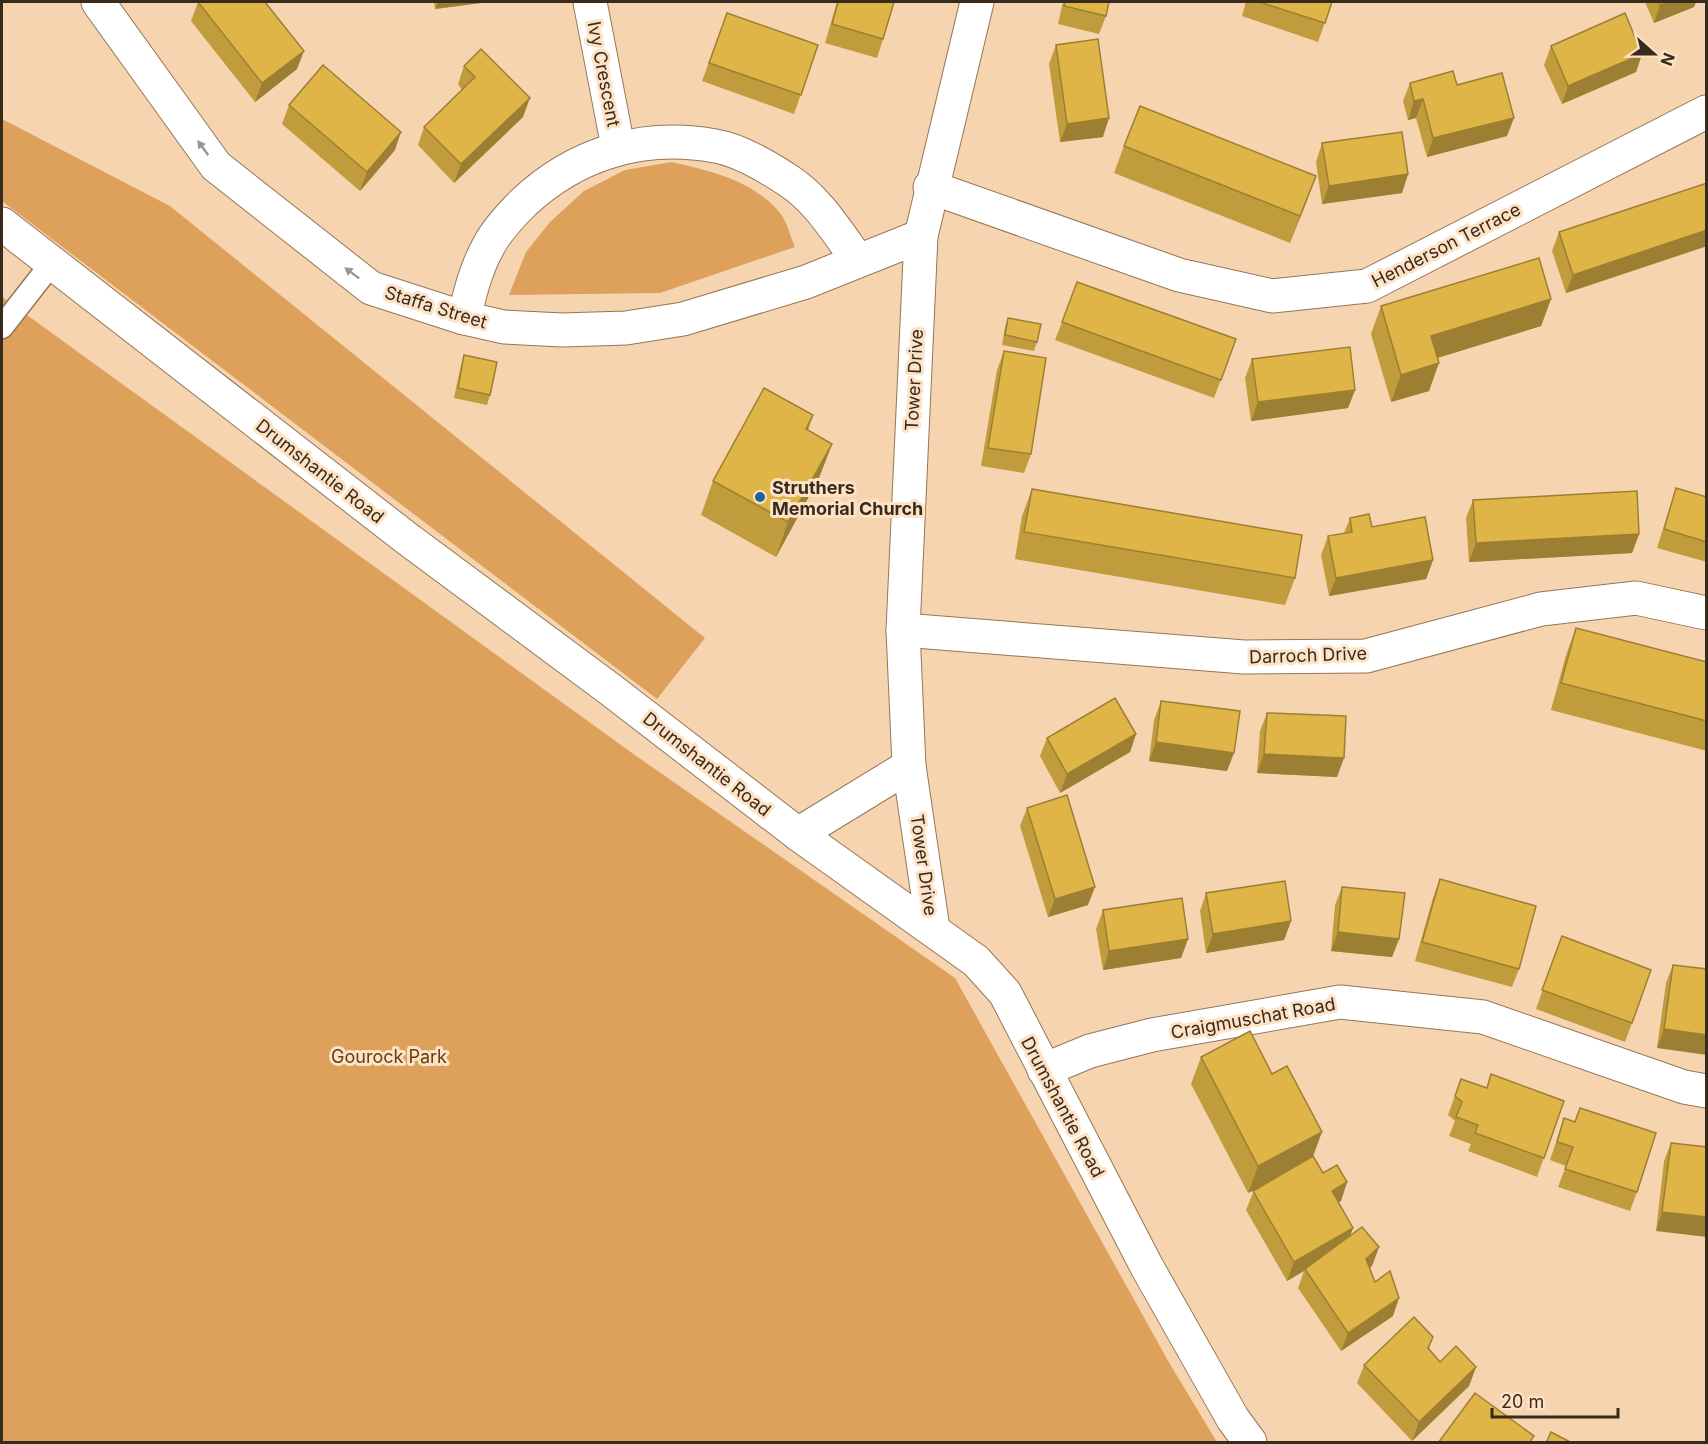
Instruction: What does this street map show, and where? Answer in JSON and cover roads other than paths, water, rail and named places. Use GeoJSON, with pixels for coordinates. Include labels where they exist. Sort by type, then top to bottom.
{"type":"FeatureCollection","features":[{"type":"Feature","properties":{"kind":"street","name":"Staffa Street"},"geometry":{"type":"LineString","coordinates":[[98,2],[216,166],[371,288],[464,318],[504,327],[561,330],[626,328],[683,319],[734,306],[806,282],[857,259],[921,236]]}},
{"type":"Feature","properties":{"kind":"street","name":"Ivy Crescent"},"geometry":{"type":"LineString","coordinates":[[590,2],[618,147]]}},
{"type":"Feature","properties":{"kind":"street","name":"Tower Drive"},"geometry":{"type":"LineString","coordinates":[[933,929],[909,766],[903,630],[921,236],[930,187],[977,2]]}},
{"type":"Feature","properties":{"kind":"street","name":"Henderson Terrace"},"geometry":{"type":"LineString","coordinates":[[930,187],[1179,275],[1272,296],[1367,286],[1707,112]]}},
{"type":"Feature","properties":{"kind":"street","name":"Ivy Crescent"},"geometry":{"type":"LineString","coordinates":[[464,318],[472,284],[489,244],[513,213],[544,184],[581,161],[618,147],[667,141],[717,146],[759,164],[790,182],[821,210],[857,259]]}},
{"type":"Feature","properties":{"kind":"street","name":"Drumshantie Road"},"geometry":{"type":"LineString","coordinates":[[2,224],[405,537],[611,690],[798,834],[976,961],[1005,993],[1148,1267],[1233,1419],[1250,1443]]}},
{"type":"Feature","properties":{"kind":"street","name":"Darroch Drive"},"geometry":{"type":"LineString","coordinates":[[903,630],[1244,657],[1366,656],[1541,609],[1636,598],[1707,613]]}},
{"type":"Feature","properties":{"kind":"street"},"geometry":{"type":"LineString","coordinates":[[798,834],[909,766]]}},
{"type":"Feature","properties":{"kind":"street","name":"Craigmuschat Road"},"geometry":{"type":"LineString","coordinates":[[1044,1070],[1090,1051],[1152,1035],[1340,1002],[1483,1017],[1684,1087],[1707,1091]]}},
{"type":"Feature","properties":{"kind":"lane"},"geometry":{"type":"LineString","coordinates":[[2,327],[52,263]]}},
{"type":"Feature","properties":{"kind":"place","name":"Struthers Memorial Church"},"geometry":{"type":"Point","coordinates":[760,497]}},
{"type":"Feature","properties":{"kind":"park label","name":"Gourock Park"},"geometry":{"type":"Point","coordinates":[389,1056]}}]}
